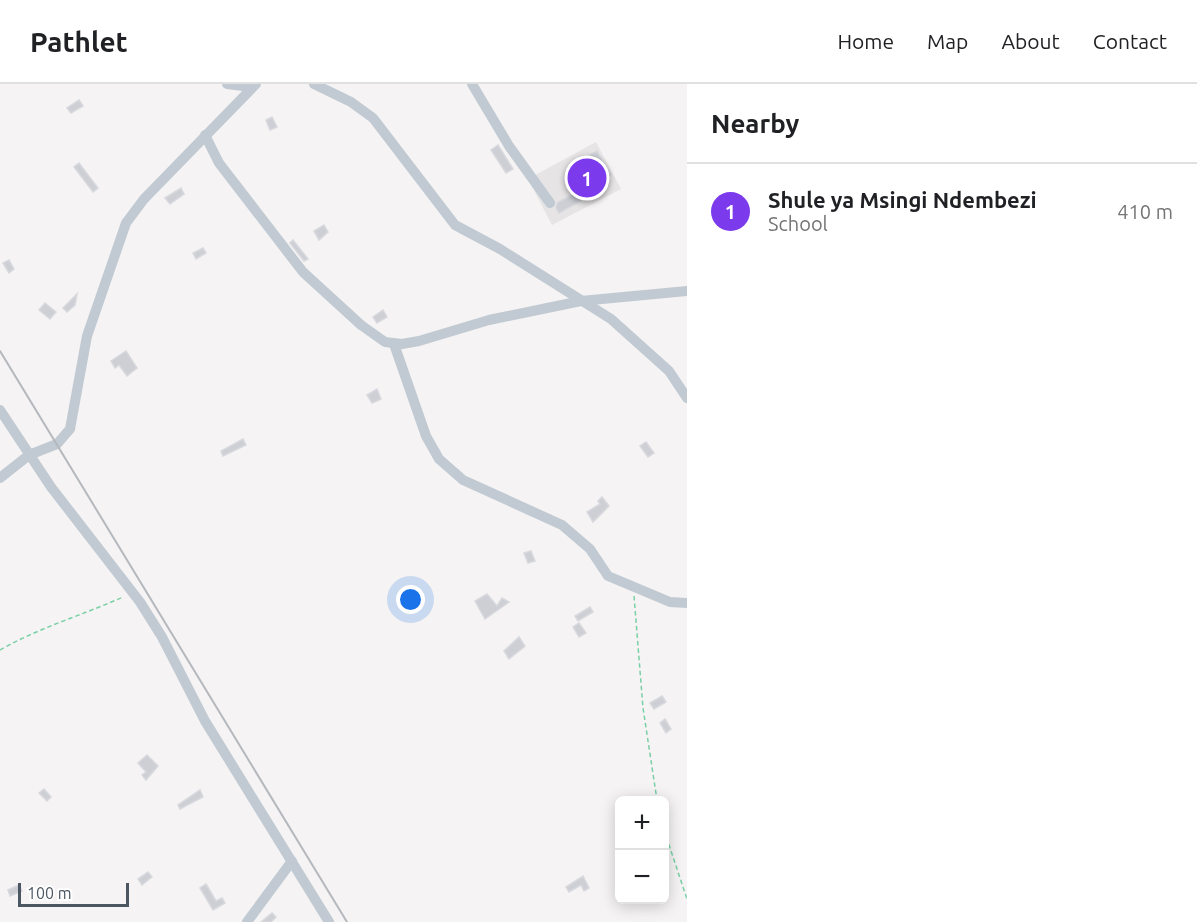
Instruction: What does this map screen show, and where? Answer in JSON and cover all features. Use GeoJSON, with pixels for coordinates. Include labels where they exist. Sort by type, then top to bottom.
{"type":"FeatureCollection","features":[{"type":"Feature","properties":{"kind":"street"},"geometry":{"type":"LineString","coordinates":[[228,84],[254,85]]}},
{"type":"Feature","properties":{"kind":"street"},"geometry":{"type":"LineString","coordinates":[[314,84],[351,102],[373,118],[455,225],[500,249],[611,319],[677,380],[687,398]]}},
{"type":"Feature","properties":{"kind":"street"},"geometry":{"type":"LineString","coordinates":[[472,84],[509,146],[550,203]]}},
{"type":"Feature","properties":{"kind":"street"},"geometry":{"type":"LineString","coordinates":[[0,478],[29,455],[57,444],[70,429],[87,336],[126,223],[144,199],[254,85]]}},
{"type":"Feature","properties":{"kind":"street"},"geometry":{"type":"LineString","coordinates":[[206,135],[219,163],[303,272],[361,325],[380,339],[394,344],[419,341],[489,320],[581,301],[687,291]]}},
{"type":"Feature","properties":{"kind":"street"},"geometry":{"type":"LineString","coordinates":[[394,344],[414,406],[426,436],[439,459],[463,480],[562,525],[590,549],[608,576],[670,602],[687,603]]}},
{"type":"Feature","properties":{"kind":"street"},"geometry":{"type":"LineString","coordinates":[[0,411],[29,455],[133,593],[162,637],[205,721],[329,922]]}},
{"type":"Feature","properties":{"kind":"street"},"geometry":{"type":"LineString","coordinates":[[247,922],[291,861]]}},
{"type":"Feature","properties":{"kind":"path"},"geometry":{"type":"LineString","coordinates":[[633,586],[644,718],[656,796]]}},
{"type":"Feature","properties":{"kind":"path"},"geometry":{"type":"LineString","coordinates":[[0,650],[18,640],[75,619],[133,593]]}},
{"type":"Feature","properties":{"kind":"path"},"geometry":{"type":"LineString","coordinates":[[669,845],[687,899]]}},
{"type":"Feature","properties":{"kind":"shaded area"},"geometry":{"type":"Polygon","coordinates":[[[596,142],[621,189],[552,225],[528,179],[596,142]]]}},
{"type":"Feature","properties":{"kind":"building"},"geometry":{"type":"Polygon","coordinates":[[[79,100],[83,106],[71,113],[67,108],[79,100]]]}},
{"type":"Feature","properties":{"kind":"building"},"geometry":{"type":"Polygon","coordinates":[[[272,117],[277,127],[270,130],[266,120],[272,117]]]}},
{"type":"Feature","properties":{"kind":"building"},"geometry":{"type":"Polygon","coordinates":[[[498,145],[513,169],[506,173],[491,150],[498,145]]]}},
{"type":"Feature","properties":{"kind":"building"},"geometry":{"type":"Polygon","coordinates":[[[597,151],[611,175],[602,180],[588,156],[597,151]]]}},
{"type":"Feature","properties":{"kind":"building"},"geometry":{"type":"Polygon","coordinates":[[[79,163],[98,188],[93,192],[74,167],[79,163]]]}},
{"type":"Feature","properties":{"kind":"building"},"geometry":{"type":"Polygon","coordinates":[[[587,186],[592,195],[559,213],[556,208],[557,203],[587,186]]]}},
{"type":"Feature","properties":{"kind":"building"},"geometry":{"type":"Polygon","coordinates":[[[181,188],[184,194],[170,204],[165,198],[181,188]]]}},
{"type":"Feature","properties":{"kind":"building"},"geometry":{"type":"Polygon","coordinates":[[[324,225],[328,232],[319,240],[314,231],[324,225]]]}},
{"type":"Feature","properties":{"kind":"building"},"geometry":{"type":"Polygon","coordinates":[[[293,240],[308,259],[304,261],[290,243],[293,240]]]}},
{"type":"Feature","properties":{"kind":"building"},"geometry":{"type":"Polygon","coordinates":[[[203,248],[206,253],[196,259],[193,253],[203,248]]]}},
{"type":"Feature","properties":{"kind":"building"},"geometry":{"type":"Polygon","coordinates":[[[9,260],[14,269],[9,273],[3,263],[9,260]]]}},
{"type":"Feature","properties":{"kind":"building"},"geometry":{"type":"Polygon","coordinates":[[[77,294],[75,305],[67,312],[63,308],[77,294]]]}},
{"type":"Feature","properties":{"kind":"building"},"geometry":{"type":"Polygon","coordinates":[[[45,303],[56,312],[50,319],[39,310],[45,303]]]}},
{"type":"Feature","properties":{"kind":"building"},"geometry":{"type":"Polygon","coordinates":[[[383,310],[387,317],[377,323],[373,317],[383,310]]]}},
{"type":"Feature","properties":{"kind":"building"},"geometry":{"type":"Polygon","coordinates":[[[126,351],[137,368],[127,376],[119,365],[115,368],[111,361],[126,351]]]}},
{"type":"Feature","properties":{"kind":"building"},"geometry":{"type":"Polygon","coordinates":[[[377,389],[381,399],[372,403],[367,395],[377,389]]]}},
{"type":"Feature","properties":{"kind":"building"},"geometry":{"type":"Polygon","coordinates":[[[243,439],[246,445],[223,456],[221,451],[243,439]]]}},
{"type":"Feature","properties":{"kind":"building"},"geometry":{"type":"Polygon","coordinates":[[[646,442],[654,453],[648,457],[640,446],[646,442]]]}},
{"type":"Feature","properties":{"kind":"building"},"geometry":{"type":"Polygon","coordinates":[[[602,497],[609,506],[593,522],[587,512],[600,504],[598,501],[602,497]]]}},
{"type":"Feature","properties":{"kind":"building"},"geometry":{"type":"Polygon","coordinates":[[[531,551],[535,561],[528,563],[524,553],[531,551]]]}},
{"type":"Feature","properties":{"kind":"building"},"geometry":{"type":"Polygon","coordinates":[[[487,594],[497,606],[502,598],[509,602],[485,619],[475,601],[487,594]]]}},
{"type":"Feature","properties":{"kind":"building"},"geometry":{"type":"Polygon","coordinates":[[[590,607],[593,612],[578,621],[575,616],[590,607]]]}},
{"type":"Feature","properties":{"kind":"building"},"geometry":{"type":"Polygon","coordinates":[[[579,623],[586,633],[579,637],[573,627],[579,623]]]}},
{"type":"Feature","properties":{"kind":"building"},"geometry":{"type":"Polygon","coordinates":[[[519,637],[525,646],[509,659],[504,651],[519,637]]]}},
{"type":"Feature","properties":{"kind":"building"},"geometry":{"type":"Polygon","coordinates":[[[662,696],[666,702],[654,709],[650,703],[662,696]]]}},
{"type":"Feature","properties":{"kind":"building"},"geometry":{"type":"Polygon","coordinates":[[[665,719],[671,729],[666,733],[660,723],[665,719]]]}},
{"type":"Feature","properties":{"kind":"building"},"geometry":{"type":"Polygon","coordinates":[[[147,755],[158,766],[146,780],[142,775],[146,772],[138,763],[147,755]]]}},
{"type":"Feature","properties":{"kind":"building"},"geometry":{"type":"Polygon","coordinates":[[[44,789],[51,797],[47,801],[39,793],[44,789]]]}},
{"type":"Feature","properties":{"kind":"building"},"geometry":{"type":"Polygon","coordinates":[[[200,790],[203,797],[180,809],[178,805],[200,790]]]}},
{"type":"Feature","properties":{"kind":"building"},"geometry":{"type":"Polygon","coordinates":[[[148,872],[152,877],[142,885],[138,879],[148,872]]]}},
{"type":"Feature","properties":{"kind":"building"},"geometry":{"type":"Polygon","coordinates":[[[583,876],[589,888],[584,891],[581,885],[569,892],[566,887],[583,876]]]}},
{"type":"Feature","properties":{"kind":"building"},"geometry":{"type":"Polygon","coordinates":[[[206,884],[216,901],[222,898],[225,903],[213,910],[200,888],[206,884]]]}},
{"type":"Feature","properties":{"kind":"building"},"geometry":{"type":"Polygon","coordinates":[[[19,885],[22,891],[10,896],[8,890],[19,885]]]}},
{"type":"Feature","properties":{"kind":"building"},"geometry":{"type":"Polygon","coordinates":[[[272,913],[276,917],[271,922],[261,922],[272,913]]]}},
{"type":"Feature","properties":{"kind":"railway"},"geometry":{"type":"LineString","coordinates":[[0,351],[347,922]]}},
{"type":"Feature","properties":{"kind":"place","name":"Shule ya Msingi Ndembezi"},"geometry":{"type":"Point","coordinates":[587,178]}}]}
